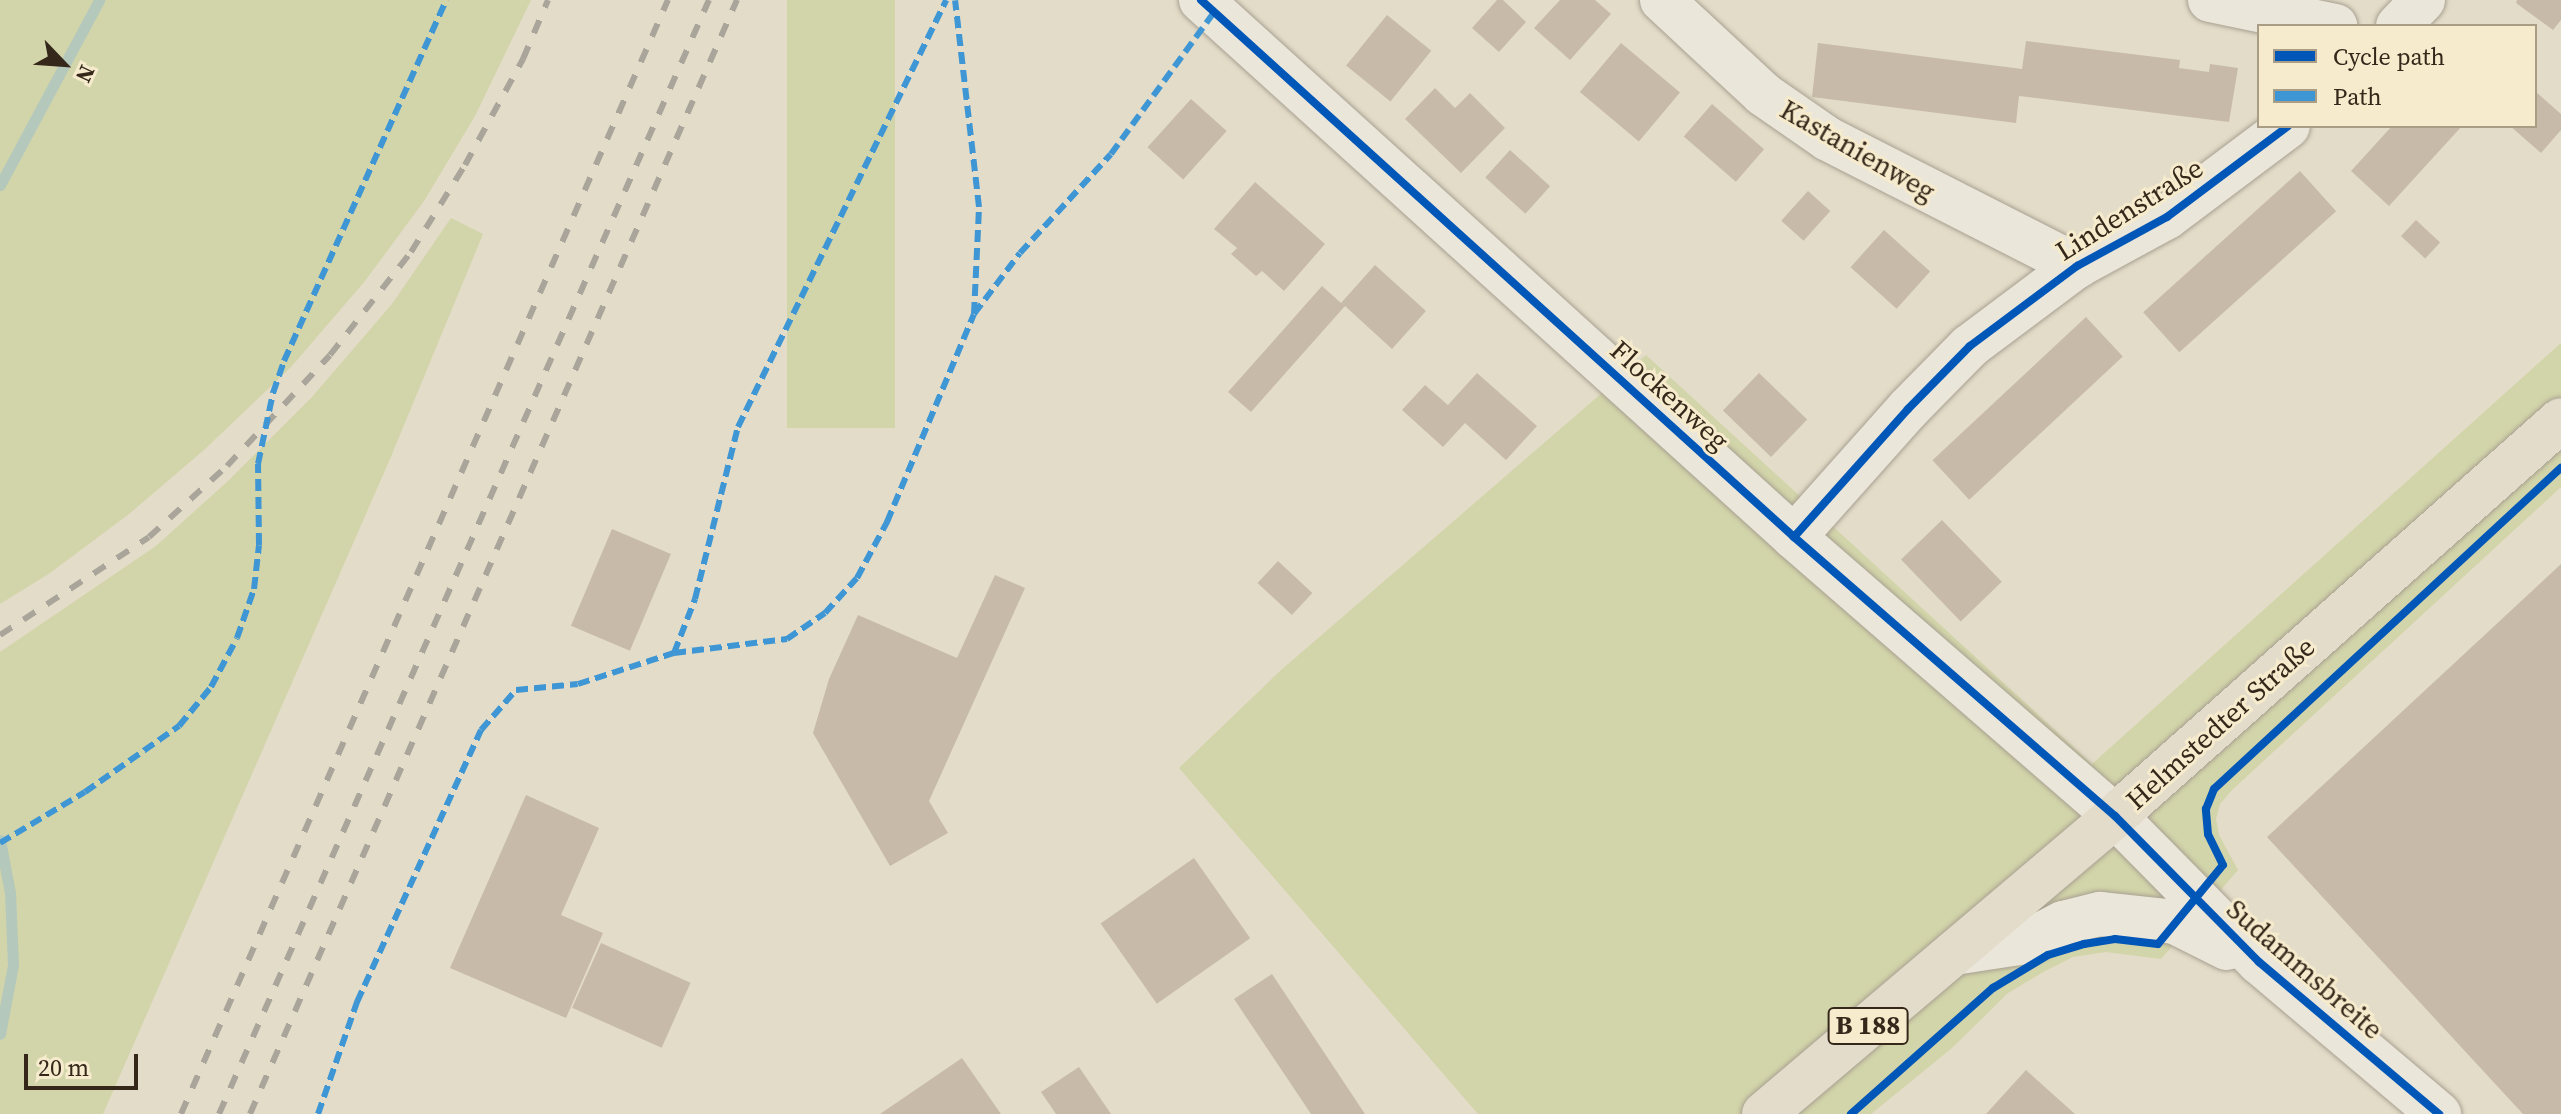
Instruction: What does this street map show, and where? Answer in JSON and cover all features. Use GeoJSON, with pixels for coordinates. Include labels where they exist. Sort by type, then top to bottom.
{"type":"FeatureCollection","features":[{"type":"Feature","properties":{"kind":"main road","name":"Helmstedter Straße"},"geometry":{"type":"LineString","coordinates":[[1764,1114],[2115,816],[2561,420]]}},
{"type":"Feature","properties":{"kind":"street","name":"Kastanienweg"},"geometry":{"type":"LineString","coordinates":[[1662,0],[1763,94],[1828,139],[2077,266]]}},
{"type":"Feature","properties":{"kind":"street"},"geometry":{"type":"LineString","coordinates":[[2210,0],[2325,24]]}},
{"type":"Feature","properties":{"kind":"street"},"geometry":{"type":"LineString","coordinates":[[2400,24],[2423,0]]}},
{"type":"Feature","properties":{"kind":"street","name":"Flockenweg"},"geometry":{"type":"LineString","coordinates":[[1213,4],[1794,537],[2115,816]]}},
{"type":"Feature","properties":{"kind":"street","name":"Lindenstraße"},"geometry":{"type":"LineString","coordinates":[[1794,537],[1908,409],[1970,346],[2077,266],[2167,217],[2285,128]]}},
{"type":"Feature","properties":{"kind":"street","name":"Sudammsbreite"},"geometry":{"type":"LineString","coordinates":[[2115,816],[2259,962],[2439,1114]]}},
{"type":"Feature","properties":{"kind":"street","name":"Sudammsbreite"},"geometry":{"type":"LineString","coordinates":[[1954,953],[2026,942],[2063,923],[2100,914],[2175,922],[2259,962]]}},
{"type":"Feature","properties":{"kind":"green space"},"geometry":{"type":"Polygon","coordinates":[[[0,0],[531,0],[475,116],[424,201],[365,281],[291,367],[204,450],[129,514],[50,573],[0,604],[0,0]]]}},
{"type":"Feature","properties":{"kind":"green space"},"geometry":{"type":"Polygon","coordinates":[[[787,0],[895,0],[895,428],[787,428],[787,0]]]}},
{"type":"Feature","properties":{"kind":"green space"},"geometry":{"type":"Polygon","coordinates":[[[451,218],[483,234],[390,459],[103,1114],[0,1114],[0,652],[156,546],[228,481],[312,397],[392,304],[451,218]]]}},
{"type":"Feature","properties":{"kind":"green space"},"geometry":{"type":"Polygon","coordinates":[[[2561,343],[2561,487],[2220,804],[2216,819],[2219,835],[2238,870],[2161,959],[2106,952],[2073,957],[2045,971],[2008,993],[1952,1048],[1871,1114],[1478,1114],[1179,768],[1280,671],[1646,355],[2092,764],[2561,343]]]}},
{"type":"Feature","properties":{"kind":"building"},"geometry":{"type":"Polygon","coordinates":[[[1497,0],[1503,0],[1526,22],[1499,52],[1472,28],[1497,0]]]}},
{"type":"Feature","properties":{"kind":"building"},"geometry":{"type":"Polygon","coordinates":[[[1560,0],[1595,0],[1611,14],[1570,60],[1534,28],[1560,0]]]}},
{"type":"Feature","properties":{"kind":"building"},"geometry":{"type":"Polygon","coordinates":[[[2517,0],[2561,0],[2561,20],[2553,30],[2516,3],[2517,0]]]}},
{"type":"Feature","properties":{"kind":"building"},"geometry":{"type":"Polygon","coordinates":[[[1387,15],[1431,51],[1390,101],[1346,66],[1387,15]]]}},
{"type":"Feature","properties":{"kind":"building"},"geometry":{"type":"Polygon","coordinates":[[[2026,41],[2180,60],[2179,68],[2209,72],[2210,64],[2238,68],[2229,122],[2019,96],[2016,123],[1812,97],[1818,43],[2022,69],[2026,41]]]}},
{"type":"Feature","properties":{"kind":"building"},"geometry":{"type":"Polygon","coordinates":[[[1621,43],[1680,92],[1639,142],[1580,92],[1621,43]]]}},
{"type":"Feature","properties":{"kind":"building"},"geometry":{"type":"Polygon","coordinates":[[[1435,88],[1455,108],[1470,93],[1505,128],[1461,173],[1405,119],[1435,88]]]}},
{"type":"Feature","properties":{"kind":"building"},"geometry":{"type":"Polygon","coordinates":[[[2537,93],[2561,114],[2561,130],[2541,153],[2512,128],[2537,128],[2537,93]]]}},
{"type":"Feature","properties":{"kind":"building"},"geometry":{"type":"Polygon","coordinates":[[[1191,99],[1227,131],[1183,179],[1148,147],[1191,99]]]}},
{"type":"Feature","properties":{"kind":"building"},"geometry":{"type":"Polygon","coordinates":[[[1712,104],[1764,149],[1736,182],[1684,136],[1712,104]]]}},
{"type":"Feature","properties":{"kind":"building"},"geometry":{"type":"Polygon","coordinates":[[[2390,128],[2460,128],[2389,206],[2351,171],[2390,128]]]}},
{"type":"Feature","properties":{"kind":"building"},"geometry":{"type":"Polygon","coordinates":[[[1510,150],[1550,186],[1525,214],[1485,177],[1510,150]]]}},
{"type":"Feature","properties":{"kind":"building"},"geometry":{"type":"Polygon","coordinates":[[[2300,171],[2336,211],[2179,352],[2143,312],[2300,171]]]}},
{"type":"Feature","properties":{"kind":"building"},"geometry":{"type":"Polygon","coordinates":[[[1255,182],[1325,244],[1284,291],[1262,271],[1256,276],[1231,254],[1237,248],[1214,229],[1255,182]]]}},
{"type":"Feature","properties":{"kind":"building"},"geometry":{"type":"Polygon","coordinates":[[[1808,191],[1830,211],[1804,241],[1781,221],[1808,191]]]}},
{"type":"Feature","properties":{"kind":"building"},"geometry":{"type":"Polygon","coordinates":[[[2416,220],[2440,243],[2425,259],[2401,236],[2416,220]]]}},
{"type":"Feature","properties":{"kind":"building"},"geometry":{"type":"Polygon","coordinates":[[[1884,230],[1930,271],[1897,309],[1851,267],[1884,230]]]}},
{"type":"Feature","properties":{"kind":"building"},"geometry":{"type":"Polygon","coordinates":[[[1375,265],[1426,311],[1392,349],[1345,306],[1251,412],[1228,392],[1322,286],[1341,303],[1375,265]]]}},
{"type":"Feature","properties":{"kind":"building"},"geometry":{"type":"Polygon","coordinates":[[[2086,317],[2123,356],[1969,500],[1932,460],[2086,317]]]}},
{"type":"Feature","properties":{"kind":"building"},"geometry":{"type":"Polygon","coordinates":[[[1477,373],[1537,426],[1506,460],[1465,423],[1443,447],[1402,410],[1425,385],[1448,405],[1477,373]]]}},
{"type":"Feature","properties":{"kind":"building"},"geometry":{"type":"Polygon","coordinates":[[[1759,373],[1807,420],[1771,457],[1723,410],[1759,373]]]}},
{"type":"Feature","properties":{"kind":"building"},"geometry":{"type":"Polygon","coordinates":[[[1942,520],[2002,582],[1961,621],[1901,560],[1942,520]]]}},
{"type":"Feature","properties":{"kind":"building"},"geometry":{"type":"Polygon","coordinates":[[[612,529],[671,554],[630,651],[571,626],[612,529]]]}},
{"type":"Feature","properties":{"kind":"building"},"geometry":{"type":"Polygon","coordinates":[[[1278,561],[1312,593],[1292,615],[1258,583],[1278,561]]]}},
{"type":"Feature","properties":{"kind":"building"},"geometry":{"type":"Polygon","coordinates":[[[2561,564],[2561,1114],[2523,1114],[2267,837],[2561,564]]]}},
{"type":"Feature","properties":{"kind":"building"},"geometry":{"type":"Polygon","coordinates":[[[995,575],[1025,588],[929,801],[948,833],[890,866],[813,733],[829,679],[858,615],[957,658],[995,575]]]}},
{"type":"Feature","properties":{"kind":"building"},"geometry":{"type":"Polygon","coordinates":[[[526,795],[599,828],[561,915],[603,933],[566,1018],[450,968],[526,795]]]}},
{"type":"Feature","properties":{"kind":"building"},"geometry":{"type":"Polygon","coordinates":[[[1194,858],[1250,938],[1157,1004],[1101,923],[1194,858]]]}},
{"type":"Feature","properties":{"kind":"building"},"geometry":{"type":"Polygon","coordinates":[[[601,943],[691,983],[662,1048],[572,1008],[601,943]]]}},
{"type":"Feature","properties":{"kind":"building"},"geometry":{"type":"Polygon","coordinates":[[[1272,974],[1365,1114],[1311,1114],[1234,999],[1272,974]]]}},
{"type":"Feature","properties":{"kind":"building"},"geometry":{"type":"Polygon","coordinates":[[[962,1058],[1001,1114],[880,1114],[962,1058]]]}},
{"type":"Feature","properties":{"kind":"building"},"geometry":{"type":"Polygon","coordinates":[[[1079,1067],[1111,1114],[1056,1114],[1041,1092],[1079,1067]]]}},
{"type":"Feature","properties":{"kind":"building"},"geometry":{"type":"Polygon","coordinates":[[[2026,1070],[2075,1114],[1986,1114],[2026,1070]]]}},
{"type":"Feature","properties":{"kind":"waterway"},"geometry":{"type":"LineString","coordinates":[[0,185],[99,0]]}},
{"type":"Feature","properties":{"kind":"waterway"},"geometry":{"type":"LineString","coordinates":[[0,840],[10,893],[13,965],[0,1034]]}},
{"type":"Feature","properties":{"kind":"railway"},"geometry":{"type":"LineString","coordinates":[[0,635],[149,537],[227,466],[330,355],[411,252],[465,165],[523,59],[548,0]]}},
{"type":"Feature","properties":{"kind":"railway"},"geometry":{"type":"LineString","coordinates":[[181,1114],[668,0]]}},
{"type":"Feature","properties":{"kind":"railway"},"geometry":{"type":"LineString","coordinates":[[219,1114],[709,0]]}},
{"type":"Feature","properties":{"kind":"railway"},"geometry":{"type":"LineString","coordinates":[[250,1114],[737,0]]}},
{"type":"Feature","properties":{"kind":"marked path"},"geometry":{"type":"LineString","coordinates":[[0,843],[85,792],[179,726],[211,687],[237,638],[254,589],[259,545],[258,464],[273,393],[284,361],[446,0]]}},
{"type":"Feature","properties":{"kind":"marked path"},"geometry":{"type":"LineString","coordinates":[[674,653],[695,599],[738,427],[946,0]]}},
{"type":"Feature","properties":{"kind":"marked path"},"geometry":{"type":"LineString","coordinates":[[318,1114],[357,1002],[481,730],[516,690],[578,684],[674,653],[787,639],[825,613],[857,578],[887,522],[974,314],[979,207],[955,0]]}},
{"type":"Feature","properties":{"kind":"marked path"},"geometry":{"type":"LineString","coordinates":[[974,314],[1020,253],[1111,154],[1214,12]]}},
{"type":"Feature","properties":{"kind":"cycle path"},"geometry":{"type":"LineString","coordinates":[[1201,0],[1794,537],[2115,816],[2259,962],[2439,1114]]}},
{"type":"Feature","properties":{"kind":"cycle path"},"geometry":{"type":"LineString","coordinates":[[1794,537],[1908,409],[1970,346],[2077,266],[2167,217],[2285,128]]}},
{"type":"Feature","properties":{"kind":"cycle path"},"geometry":{"type":"LineString","coordinates":[[1851,1114],[1993,988],[2048,955],[2115,939],[2158,944],[2223,865],[2208,834],[2206,809],[2214,789],[2561,468]]}}]}
